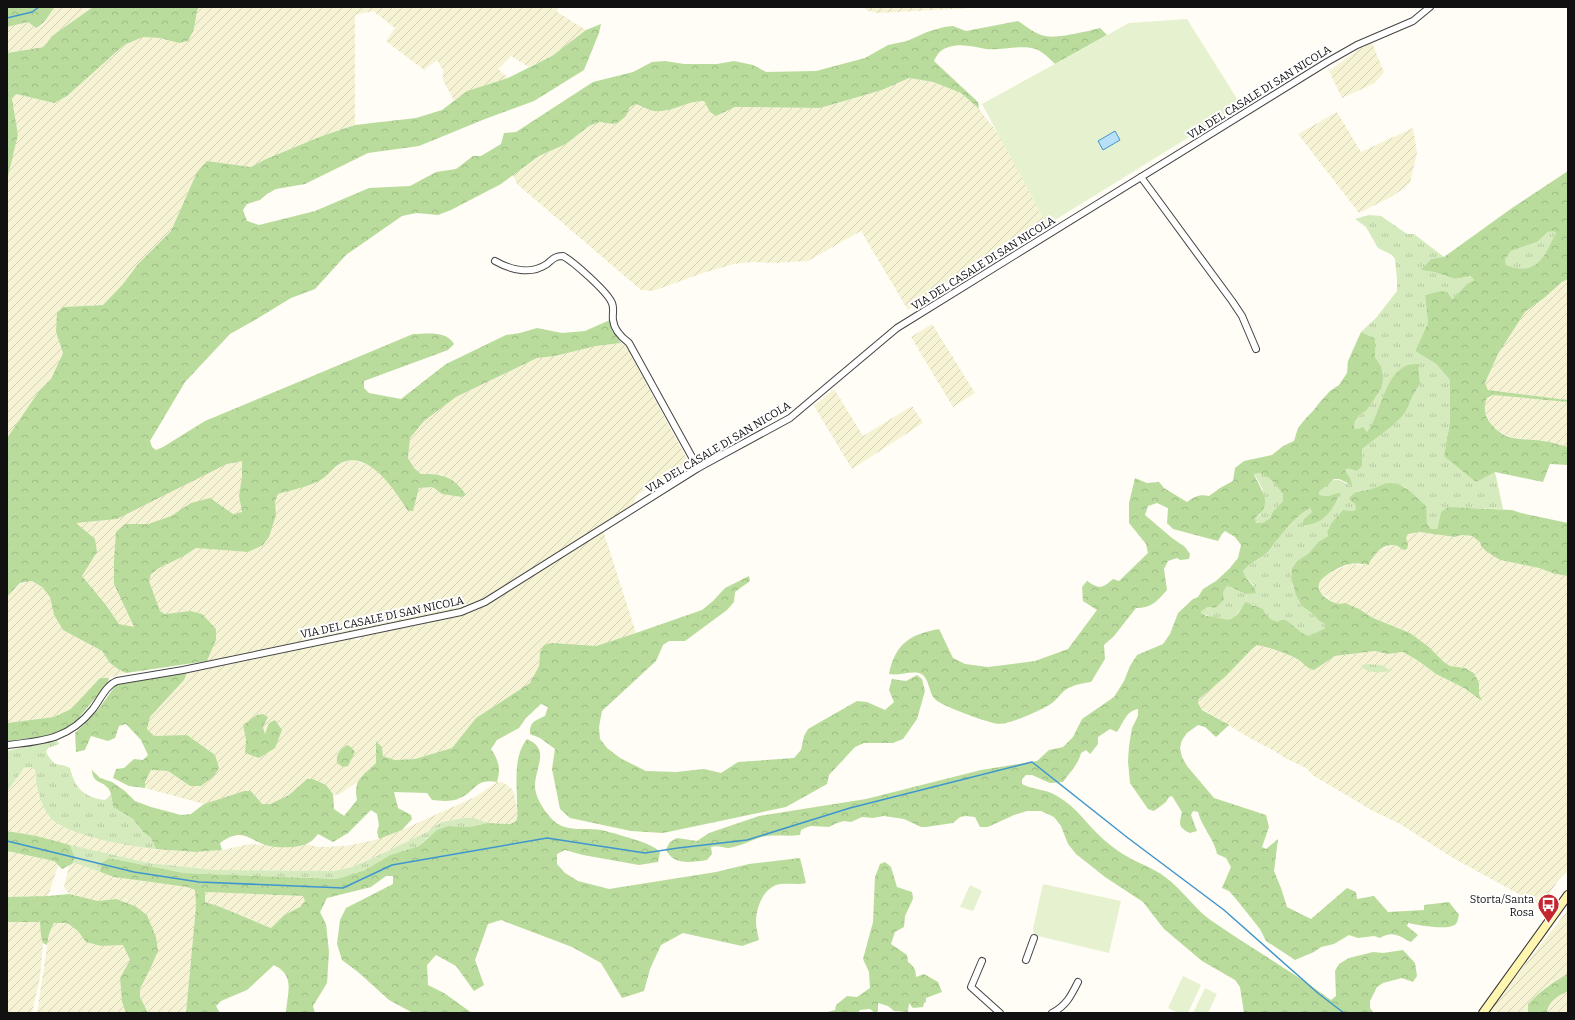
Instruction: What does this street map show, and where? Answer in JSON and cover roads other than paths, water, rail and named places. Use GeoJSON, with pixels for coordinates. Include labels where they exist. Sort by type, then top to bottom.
{"type":"FeatureCollection","features":[{"type":"Feature","properties":{"kind":"main road"},"geometry":{"type":"LineString","coordinates":[[1484,1013],[1568,895]]}},
{"type":"Feature","properties":{"kind":"street","name":"VIA DEL CASALE DI SAN NICOLA"},"geometry":{"type":"LineString","coordinates":[[7,745],[55,738],[68,732],[80,723],[93,709],[111,684],[117,681],[183,670],[461,612],[485,602],[698,468],[790,418],[897,328],[1337,56],[1357,45],[1413,21],[1430,7]]}},
{"type":"Feature","properties":{"kind":"street"},"geometry":{"type":"LineString","coordinates":[[1141,177],[1232,301],[1242,316],[1256,349]]}},
{"type":"Feature","properties":{"kind":"street"},"geometry":{"type":"LineString","coordinates":[[495,262],[507,268],[532,270],[546,264],[556,256],[563,256],[603,291],[612,302],[614,311],[613,320],[616,330],[628,343],[698,468]]}},
{"type":"Feature","properties":{"kind":"street"},"geometry":{"type":"LineString","coordinates":[[1026,960],[1034,938]]}},
{"type":"Feature","properties":{"kind":"street"},"geometry":{"type":"LineString","coordinates":[[982,961],[971,987],[1000,1013]]}},
{"type":"Feature","properties":{"kind":"street"},"geometry":{"type":"LineString","coordinates":[[1052,1013],[1060,1009],[1078,982]]}},
{"type":"Feature","properties":{"kind":"water"},"geometry":{"type":"Polygon","coordinates":[[[1115,131],[1120,140],[1103,150],[1098,141],[1115,131]]]}},
{"type":"Feature","properties":{"kind":"waterway"},"geometry":{"type":"LineString","coordinates":[[7,18],[32,12],[39,7]]}},
{"type":"Feature","properties":{"kind":"waterway"},"geometry":{"type":"LineString","coordinates":[[7,841],[134,872],[199,882],[343,888],[392,865],[547,838],[645,853],[747,840],[850,808],[1032,762],[1128,838],[1224,910],[1319,994],[1344,1013]]}},
{"type":"Feature","properties":{"kind":"place","name":"Storta/Santa Rosa"},"geometry":{"type":"Point","coordinates":[1549,924]}}]}
